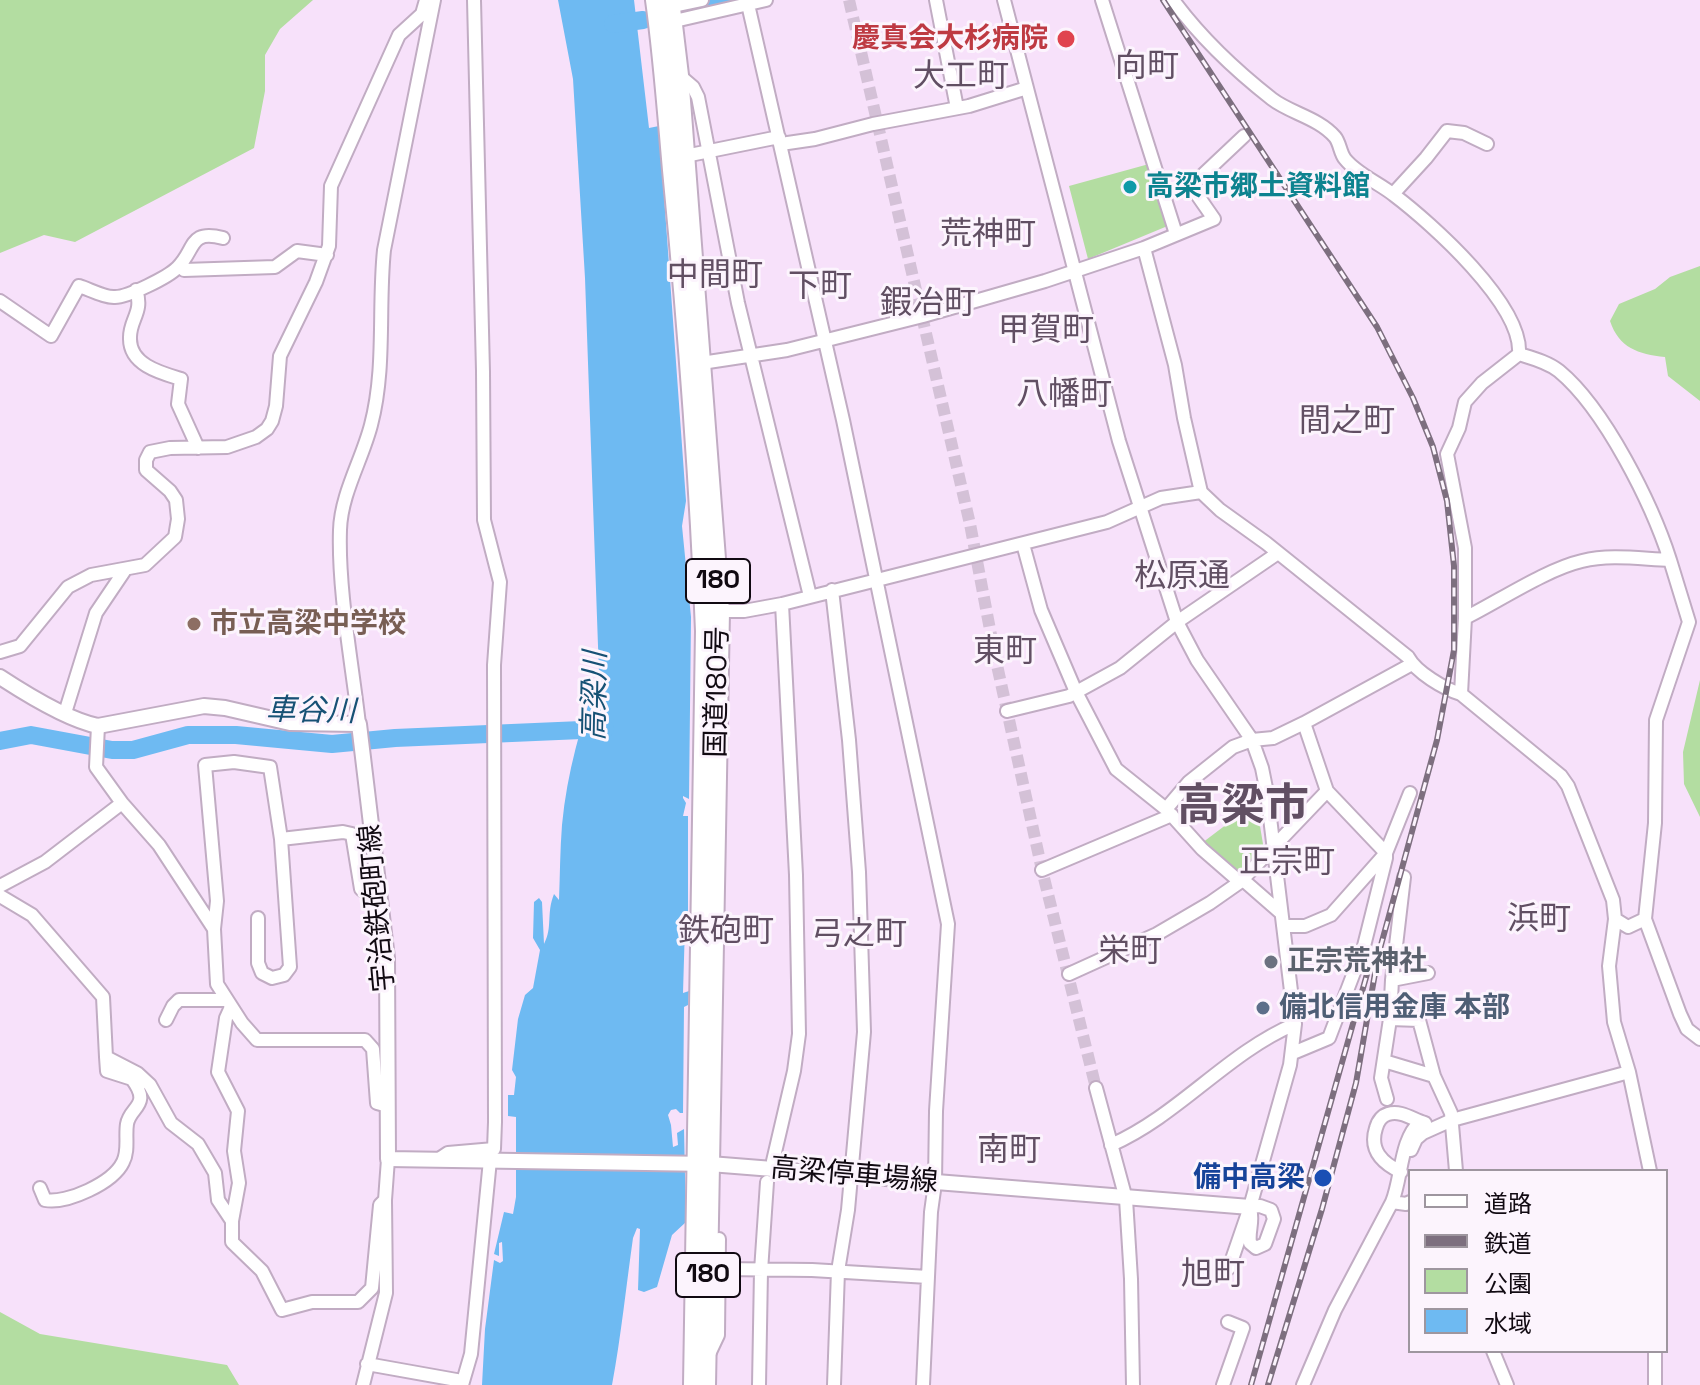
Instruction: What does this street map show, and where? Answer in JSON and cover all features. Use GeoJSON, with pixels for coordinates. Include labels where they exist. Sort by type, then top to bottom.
{"type":"FeatureCollection","features":[{"type":"Feature","properties":{"kind":"highway","name":"国道180号"},"geometry":{"type":"LineString","coordinates":[[664,10],[679,75],[712,612],[693,1385]]}},
{"type":"Feature","properties":{"kind":"highway","name":"国道180号"},"geometry":{"type":"LineString","coordinates":[[664,10],[667,89],[695,364]]}},
{"type":"Feature","properties":{"kind":"highway","name":"国道180号"},"geometry":{"type":"LineString","coordinates":[[697,1164],[706,1385]]}},
{"type":"Feature","properties":{"kind":"main road"},"geometry":{"type":"LineString","coordinates":[[0,677],[98,730],[204,706],[360,734]]}},
{"type":"Feature","properties":{"kind":"main road","name":"宇治鉄砲町線"},"geometry":{"type":"LineString","coordinates":[[360,734],[387,958],[388,1159]]}},
{"type":"Feature","properties":{"kind":"main road"},"geometry":{"type":"LineString","coordinates":[[388,1159],[697,1164]]}},
{"type":"Feature","properties":{"kind":"main road","name":"高梁停車場線"},"geometry":{"type":"LineString","coordinates":[[697,1164],[1250,1207]]}},
{"type":"Feature","properties":{"kind":"street"},"geometry":{"type":"LineString","coordinates":[[0,652],[20,646],[68,587],[91,575],[145,565],[175,537],[178,519],[176,500],[146,470],[150,452],[170,448],[227,447],[246,442],[267,429],[276,406],[280,356],[327,255],[331,228],[331,186],[399,35],[422,14],[426,0]]}},
{"type":"Feature","properties":{"kind":"street"},"geometry":{"type":"LineString","coordinates":[[360,734],[340,565],[340,528],[343,505],[372,425],[382,356],[381,279],[384,250],[434,0]]}},
{"type":"Feature","properties":{"kind":"street"},"geometry":{"type":"LineString","coordinates":[[439,1159],[448,1153],[494,1149],[494,665],[500,582],[484,520],[474,0]]}},
{"type":"Feature","properties":{"kind":"street"},"geometry":{"type":"LineString","coordinates":[[664,10],[702,0]]}},
{"type":"Feature","properties":{"kind":"street"},"geometry":{"type":"LineString","coordinates":[[664,10],[766,0]]}},
{"type":"Feature","properties":{"kind":"street"},"geometry":{"type":"LineString","coordinates":[[936,0],[957,108]]}},
{"type":"Feature","properties":{"kind":"street"},"geometry":{"type":"LineString","coordinates":[[1004,0],[1119,441],[1177,622],[1197,660],[1252,740],[1267,793],[1295,1024],[1293,1053],[1250,1207],[1229,1268]]}},
{"type":"Feature","properties":{"kind":"street"},"geometry":{"type":"LineString","coordinates":[[1102,0],[1176,234]]}},
{"type":"Feature","properties":{"kind":"street"},"geometry":{"type":"LineString","coordinates":[[1173,0],[1194,29],[1222,56],[1274,101],[1298,111],[1335,136],[1345,158],[1435,229],[1477,272],[1512,321],[1520,346],[1519,354],[1482,383],[1465,402],[1459,428],[1447,454],[1465,548],[1461,694]]}},
{"type":"Feature","properties":{"kind":"street"},"geometry":{"type":"LineString","coordinates":[[748,2],[825,341],[948,924],[923,1385]]}},
{"type":"Feature","properties":{"kind":"street"},"geometry":{"type":"LineString","coordinates":[[679,75],[693,87],[698,97],[750,356],[810,596]]}},
{"type":"Feature","properties":{"kind":"street"},"geometry":{"type":"LineString","coordinates":[[685,156],[780,140],[815,139],[957,108],[1027,88]]}},
{"type":"Feature","properties":{"kind":"street"},"geometry":{"type":"LineString","coordinates":[[1393,194],[1447,131],[1464,133],[1487,144]]}},
{"type":"Feature","properties":{"kind":"street"},"geometry":{"type":"LineString","coordinates":[[695,364],[825,341],[923,316],[1144,248],[1214,219],[1191,186],[1244,136]]}},
{"type":"Feature","properties":{"kind":"street"},"geometry":{"type":"LineString","coordinates":[[0,301],[51,336],[79,286],[114,298],[177,268],[194,241],[201,236],[223,238]]}},
{"type":"Feature","properties":{"kind":"street"},"geometry":{"type":"LineString","coordinates":[[1144,248],[1175,365],[1201,492],[1408,657],[1412,664],[1448,689],[1461,694],[1561,776],[1568,786],[1613,900],[1615,919],[1609,966],[1613,1010],[1650,1169]]}},
{"type":"Feature","properties":{"kind":"street"},"geometry":{"type":"LineString","coordinates":[[184,270],[275,267],[297,251],[327,255]]}},
{"type":"Feature","properties":{"kind":"street"},"geometry":{"type":"LineString","coordinates":[[136,290],[140,302],[129,339],[137,357],[153,371],[181,379],[178,404],[198,448]]}},
{"type":"Feature","properties":{"kind":"street"},"geometry":{"type":"LineString","coordinates":[[1519,354],[1558,370],[1605,424],[1663,539],[1689,622],[1656,720],[1655,823],[1645,919],[1680,1014],[1687,1029],[1700,1039]]}},
{"type":"Feature","properties":{"kind":"street"},"geometry":{"type":"LineString","coordinates":[[712,612],[744,611],[782,604],[1107,522],[1161,498],[1201,492]]}},
{"type":"Feature","properties":{"kind":"street"},"geometry":{"type":"LineString","coordinates":[[1023,544],[1041,610],[1076,692],[1116,769],[1169,812],[1202,849],[1241,880],[1282,920],[1305,926],[1331,915],[1386,853]]}},
{"type":"Feature","properties":{"kind":"street"},"geometry":{"type":"LineString","coordinates":[[1007,711],[1076,692],[1120,668],[1177,622],[1278,553]]}},
{"type":"Feature","properties":{"kind":"street"},"geometry":{"type":"LineString","coordinates":[[1465,618],[1549,573],[1584,560],[1613,557],[1670,560]]}},
{"type":"Feature","properties":{"kind":"street"},"geometry":{"type":"LineString","coordinates":[[65,713],[96,613],[125,570]]}},
{"type":"Feature","properties":{"kind":"street"},"geometry":{"type":"LineString","coordinates":[[832,590],[858,857],[864,1032],[851,1177],[838,1271],[834,1385]]}},
{"type":"Feature","properties":{"kind":"street"},"geometry":{"type":"LineString","coordinates":[[773,1161],[794,1071],[799,1034],[796,875],[782,604]]}},
{"type":"Feature","properties":{"kind":"street"},"geometry":{"type":"LineString","coordinates":[[1042,870],[1169,812],[1189,782],[1233,747],[1252,740],[1273,738],[1412,664]]}},
{"type":"Feature","properties":{"kind":"street"},"geometry":{"type":"LineString","coordinates":[[1304,723],[1327,791],[1386,853]]}},
{"type":"Feature","properties":{"kind":"street"},"geometry":{"type":"LineString","coordinates":[[98,730],[96,767],[159,845],[214,929]]}},
{"type":"Feature","properties":{"kind":"street"},"geometry":{"type":"LineString","coordinates":[[258,918],[258,963],[262,973],[272,978],[284,975],[290,967],[281,839],[270,767],[234,762],[205,765],[217,901],[214,929],[217,984],[257,1040],[365,1040],[373,1049],[377,1103],[388,1106]]}},
{"type":"Feature","properties":{"kind":"street"},"geometry":{"type":"LineString","coordinates":[[1069,974],[1157,934],[1210,903],[1241,880],[1327,791]]}},
{"type":"Feature","properties":{"kind":"street"},"geometry":{"type":"LineString","coordinates":[[1293,1053],[1329,1038],[1364,946],[1386,853],[1410,793]]}},
{"type":"Feature","properties":{"kind":"street"},"geometry":{"type":"LineString","coordinates":[[0,886],[45,862],[122,803]]}},
{"type":"Feature","properties":{"kind":"street"},"geometry":{"type":"LineString","coordinates":[[281,839],[343,832],[352,834],[361,889],[368,894],[380,895]]}},
{"type":"Feature","properties":{"kind":"street"},"geometry":{"type":"LineString","coordinates":[[1387,1099],[1381,1078],[1404,877]]}},
{"type":"Feature","properties":{"kind":"street"},"geometry":{"type":"LineString","coordinates":[[0,896],[32,915],[103,997],[107,1071],[132,1079],[140,1095],[138,1108],[127,1121],[123,1164],[110,1177],[83,1193],[54,1201],[45,1200],[40,1188]]}},
{"type":"Feature","properties":{"kind":"street"},"geometry":{"type":"LineString","coordinates":[[1615,919],[1628,927],[1645,919]]}},
{"type":"Feature","properties":{"kind":"street"},"geometry":{"type":"LineString","coordinates":[[1392,980],[1428,973]]}},
{"type":"Feature","properties":{"kind":"street"},"geometry":{"type":"LineString","coordinates":[[166,1020],[179,1000],[229,1003]]}},
{"type":"Feature","properties":{"kind":"street"},"geometry":{"type":"LineString","coordinates":[[229,1003],[218,1072],[238,1111],[234,1151],[239,1183],[232,1221],[232,1242],[262,1271],[282,1310],[312,1302],[358,1302],[372,1288],[380,1205],[385,1200]]}},
{"type":"Feature","properties":{"kind":"street"},"geometry":{"type":"LineString","coordinates":[[1390,1019],[1419,1020],[1434,1076],[1452,1120],[1456,1169]]}},
{"type":"Feature","properties":{"kind":"street"},"geometry":{"type":"LineString","coordinates":[[1111,1145],[1189,1096],[1270,1034],[1295,1024]]}},
{"type":"Feature","properties":{"kind":"street"},"geometry":{"type":"LineString","coordinates":[[106,1057],[137,1073],[150,1085],[171,1123],[198,1144],[215,1173],[218,1200],[232,1221]]}},
{"type":"Feature","properties":{"kind":"street"},"geometry":{"type":"LineString","coordinates":[[1384,1061],[1434,1076]]}},
{"type":"Feature","properties":{"kind":"street"},"geometry":{"type":"LineString","coordinates":[[1401,1172],[1407,1166],[1412,1147],[1419,1136],[1452,1120],[1629,1072]]}},
{"type":"Feature","properties":{"kind":"street"},"geometry":{"type":"LineString","coordinates":[[1096,1088],[1126,1199],[1133,1385]]}},
{"type":"Feature","properties":{"kind":"street"},"geometry":{"type":"LineString","coordinates":[[1401,1172],[1383,1162],[1374,1148],[1377,1125],[1383,1116],[1412,1117],[1420,1122],[1452,1120]]}},
{"type":"Feature","properties":{"kind":"street"},"geometry":{"type":"LineString","coordinates":[[1303,1385],[1335,1310],[1392,1202],[1411,1132],[1420,1122]]}},
{"type":"Feature","properties":{"kind":"street"},"geometry":{"type":"LineString","coordinates":[[363,1385],[386,1293],[388,1159]]}},
{"type":"Feature","properties":{"kind":"street"},"geometry":{"type":"LineString","coordinates":[[367,1364],[462,1383],[471,1354],[496,1161]]}},
{"type":"Feature","properties":{"kind":"street"},"geometry":{"type":"LineString","coordinates":[[759,1385],[761,1271],[767,1182]]}},
{"type":"Feature","properties":{"kind":"street"},"geometry":{"type":"LineString","coordinates":[[1392,1202],[1408,1203]]}},
{"type":"Feature","properties":{"kind":"street"},"geometry":{"type":"LineString","coordinates":[[707,1358],[718,1335],[719,1239]]}},
{"type":"Feature","properties":{"kind":"street"},"geometry":{"type":"LineString","coordinates":[[719,1269],[838,1271],[928,1277]]}},
{"type":"Feature","properties":{"kind":"street"},"geometry":{"type":"LineString","coordinates":[[1223,1385],[1243,1328],[1228,1322]]}},
{"type":"Feature","properties":{"kind":"street"},"geometry":{"type":"LineString","coordinates":[[1494,1353],[1507,1385]]}},
{"type":"Feature","properties":{"kind":"street"},"geometry":{"type":"LineString","coordinates":[[1655,1353],[1655,1385]]}},
{"type":"Feature","properties":{"kind":"green space"},"geometry":{"type":"Polygon","coordinates":[[[0,0],[313,0],[280,29],[265,55],[265,91],[254,148],[75,242],[44,235],[0,253],[0,0]]]}},
{"type":"Feature","properties":{"kind":"green space"},"geometry":{"type":"Polygon","coordinates":[[[1149,164],[1170,225],[1088,259],[1069,186],[1149,164]]]}},
{"type":"Feature","properties":{"kind":"green space"},"geometry":{"type":"Polygon","coordinates":[[[1700,266],[1700,401],[1668,376],[1665,357],[1631,348],[1619,338],[1610,321],[1619,304],[1655,289],[1670,277],[1700,266]]]}},
{"type":"Feature","properties":{"kind":"green space"},"geometry":{"type":"Polygon","coordinates":[[[1700,680],[1700,817],[1684,784],[1683,752],[1700,680]]]}},
{"type":"Feature","properties":{"kind":"green space"},"geometry":{"type":"Polygon","coordinates":[[[1256,802],[1264,850],[1241,875],[1236,875],[1202,843],[1256,802]]]}},
{"type":"Feature","properties":{"kind":"green space"},"geometry":{"type":"Polygon","coordinates":[[[0,1312],[40,1334],[227,1365],[239,1385],[0,1385],[0,1312]]]}},
{"type":"Feature","properties":{"kind":"water","name":"高梁川"},"geometry":{"type":"Polygon","coordinates":[[[558,0],[634,0],[649,128],[659,126],[686,501],[682,526],[691,617],[689,799],[683,796],[686,803],[683,816],[688,816],[688,920],[685,925],[683,993],[689,991],[688,1005],[684,1007],[683,1113],[676,1109],[668,1115],[673,1147],[678,1145],[677,1133],[684,1129],[686,1222],[672,1235],[657,1287],[644,1292],[638,1290],[640,1229],[637,1228],[612,1385],[482,1385],[494,1260],[503,1261],[502,1242],[499,1243],[499,1256],[494,1254],[504,1212],[513,1214],[516,1197],[516,1117],[508,1116],[508,1095],[514,1095],[516,1077],[512,1070],[518,1019],[525,995],[533,988],[540,950],[533,938],[534,902],[539,898],[542,902],[544,944],[554,894],[559,900],[562,825],[571,767],[599,674],[585,278],[573,79],[558,0]]]}},
{"type":"Feature","properties":{"kind":"waterway"},"geometry":{"type":"LineString","coordinates":[[684,11],[730,0]]}},
{"type":"Feature","properties":{"kind":"waterway"},"geometry":{"type":"LineString","coordinates":[[613,24],[643,20]]}},
{"type":"Feature","properties":{"kind":"waterway","name":"車谷川"},"geometry":{"type":"LineString","coordinates":[[0,741],[31,735],[112,750],[133,750],[188,735],[236,735],[332,744],[395,738],[605,729]]}},
{"type":"Feature","properties":{"kind":"tunnel"},"geometry":{"type":"LineString","coordinates":[[849,0],[970,524],[995,656],[1042,870],[1096,1088]]}},
{"type":"Feature","properties":{"kind":"railway"},"geometry":{"type":"LineString","coordinates":[[1163,0],[1377,327],[1413,398],[1433,447],[1447,501],[1454,566],[1454,650],[1437,740],[1378,956],[1356,1083],[1322,1209],[1268,1385]]}},
{"type":"Feature","properties":{"kind":"railway"},"geometry":{"type":"LineString","coordinates":[[1251,1385],[1367,974]]}},
{"type":"Feature","properties":{"kind":"place","name":"慶真会大杉病院"},"geometry":{"type":"Point","coordinates":[1066,39]}},
{"type":"Feature","properties":{"kind":"place","name":"高梁市郷土資料館"},"geometry":{"type":"Point","coordinates":[1130,187]}},
{"type":"Feature","properties":{"kind":"place","name":"市立高梁中学校"},"geometry":{"type":"Point","coordinates":[194,624]}},
{"type":"Feature","properties":{"kind":"place","name":"正宗荒神社"},"geometry":{"type":"Point","coordinates":[1271,962]}},
{"type":"Feature","properties":{"kind":"place","name":"備北信用金庫 本部"},"geometry":{"type":"Point","coordinates":[1263,1008]}},
{"type":"Feature","properties":{"kind":"place","name":"備中高梁"},"geometry":{"type":"Point","coordinates":[1323,1178]}},
{"type":"Feature","properties":{"kind":"district","name":"向町"},"geometry":{"type":"Point","coordinates":[1147,67]}},
{"type":"Feature","properties":{"kind":"district","name":"大工町"},"geometry":{"type":"Point","coordinates":[961,77]}},
{"type":"Feature","properties":{"kind":"district","name":"荒神町"},"geometry":{"type":"Point","coordinates":[988,235]}},
{"type":"Feature","properties":{"kind":"district","name":"中間町"},"geometry":{"type":"Point","coordinates":[715,276]}},
{"type":"Feature","properties":{"kind":"district","name":"下町"},"geometry":{"type":"Point","coordinates":[820,287]}},
{"type":"Feature","properties":{"kind":"district","name":"鍜冶町"},"geometry":{"type":"Point","coordinates":[928,304]}},
{"type":"Feature","properties":{"kind":"district","name":"甲賀町"},"geometry":{"type":"Point","coordinates":[1046,331]}},
{"type":"Feature","properties":{"kind":"district","name":"八幡町"},"geometry":{"type":"Point","coordinates":[1064,395]}},
{"type":"Feature","properties":{"kind":"district","name":"間之町"},"geometry":{"type":"Point","coordinates":[1347,422]}},
{"type":"Feature","properties":{"kind":"district","name":"松原通"},"geometry":{"type":"Point","coordinates":[1182,577]}},
{"type":"Feature","properties":{"kind":"district","name":"東町"},"geometry":{"type":"Point","coordinates":[1005,652]}},
{"type":"Feature","properties":{"kind":"district","name":"高梁市"},"geometry":{"type":"Point","coordinates":[1243,808]}},
{"type":"Feature","properties":{"kind":"district","name":"正宗町"},"geometry":{"type":"Point","coordinates":[1287,863]}},
{"type":"Feature","properties":{"kind":"district","name":"浜町"},"geometry":{"type":"Point","coordinates":[1539,920]}},
{"type":"Feature","properties":{"kind":"district","name":"鉄砲町"},"geometry":{"type":"Point","coordinates":[726,932]}},
{"type":"Feature","properties":{"kind":"district","name":"弓之町"},"geometry":{"type":"Point","coordinates":[859,935]}},
{"type":"Feature","properties":{"kind":"district","name":"栄町"},"geometry":{"type":"Point","coordinates":[1130,952]}},
{"type":"Feature","properties":{"kind":"district","name":"南町"},"geometry":{"type":"Point","coordinates":[1009,1151]}},
{"type":"Feature","properties":{"kind":"district","name":"旭町"},"geometry":{"type":"Point","coordinates":[1213,1275]}}]}
